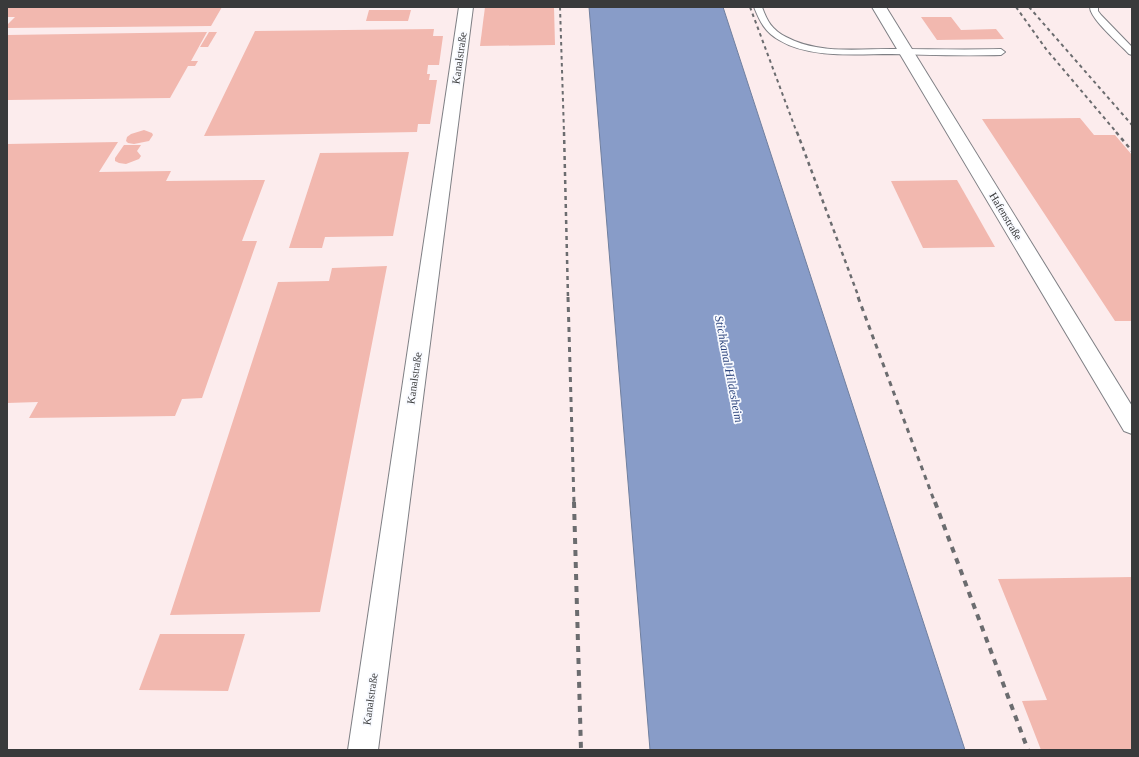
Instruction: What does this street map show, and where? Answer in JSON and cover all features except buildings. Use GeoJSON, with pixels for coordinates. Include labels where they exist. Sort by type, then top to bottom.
{"type":"FeatureCollection","features":[{"type":"Feature","properties":{"kind":"street","name":"Kanalstraße"},"geometry":{"type":"LineString","coordinates":[[363,750],[466,7]]}},
{"type":"Feature","properties":{"kind":"street","name":"Hafenstraße"},"geometry":{"type":"LineString","coordinates":[[879,7],[1132,425]]}},
{"type":"Feature","properties":{"kind":"lane"},"geometry":{"type":"LineString","coordinates":[[758,7],[767,28],[777,36],[812,48],[835,52],[1001,52]]}},
{"type":"Feature","properties":{"kind":"lane"},"geometry":{"type":"LineString","coordinates":[[1094,7],[1094,12],[1132,52]]}},
{"type":"Feature","properties":{"kind":"shaded area"},"geometry":{"type":"Polygon","coordinates":[[[7,7],[589,7],[650,750],[7,750],[7,7]]]}},
{"type":"Feature","properties":{"kind":"shaded area"},"geometry":{"type":"Polygon","coordinates":[[[723,7],[1132,7],[1132,750],[965,750],[723,7]]]}},
{"type":"Feature","properties":{"kind":"water","name":"Stichkanal Hildesheim"},"geometry":{"type":"Polygon","coordinates":[[[589,7],[723,7],[965,750],[650,750],[589,7]]]}},
{"type":"Feature","properties":{"kind":"railway"},"geometry":{"type":"LineString","coordinates":[[560,7],[564,133]]}},
{"type":"Feature","properties":{"kind":"railway"},"geometry":{"type":"LineString","coordinates":[[750,7],[797,133]]}},
{"type":"Feature","properties":{"kind":"railway"},"geometry":{"type":"LineString","coordinates":[[1016,7],[1046,49],[1117,133]]}},
{"type":"Feature","properties":{"kind":"railway"},"geometry":{"type":"LineString","coordinates":[[1029,7],[1132,125]]}},
{"type":"Feature","properties":{"kind":"railway"},"geometry":{"type":"LineString","coordinates":[[564,132],[568,298]]}},
{"type":"Feature","properties":{"kind":"railway"},"geometry":{"type":"LineString","coordinates":[[797,132],[859,298]]}},
{"type":"Feature","properties":{"kind":"railway"},"geometry":{"type":"LineString","coordinates":[[1116,132],[1132,151]]}},
{"type":"Feature","properties":{"kind":"railway"},"geometry":{"type":"LineString","coordinates":[[568,297],[574,503]]}},
{"type":"Feature","properties":{"kind":"railway"},"geometry":{"type":"LineString","coordinates":[[858,297],[935,503]]}},
{"type":"Feature","properties":{"kind":"railway"},"geometry":{"type":"LineString","coordinates":[[574,502],[581,750]]}},
{"type":"Feature","properties":{"kind":"railway"},"geometry":{"type":"LineString","coordinates":[[935,502],[1028,750]]}}]}
